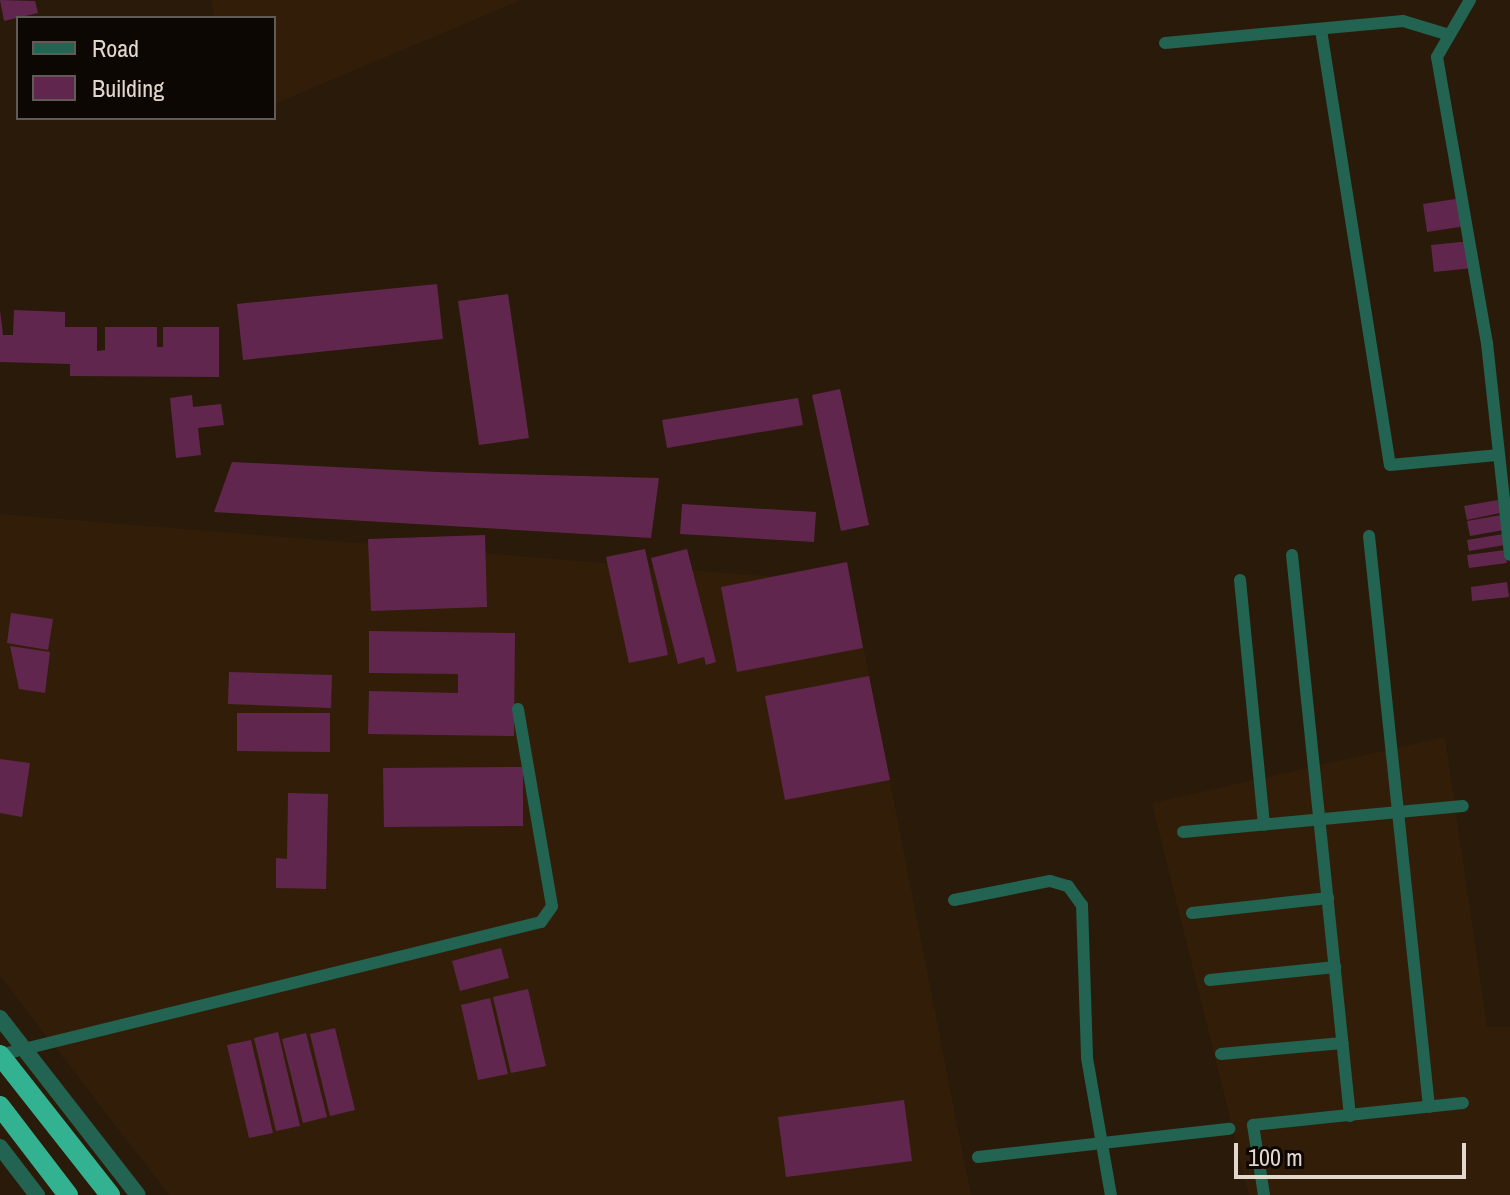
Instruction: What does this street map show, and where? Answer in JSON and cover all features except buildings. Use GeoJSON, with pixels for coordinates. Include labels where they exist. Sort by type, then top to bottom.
{"type":"FeatureCollection","features":[{"type":"Feature","properties":{"kind":"highway"},"geometry":{"type":"LineString","coordinates":[[0,1055],[110,1195]]}},
{"type":"Feature","properties":{"kind":"highway"},"geometry":{"type":"LineString","coordinates":[[0,1106],[68,1195]]}},
{"type":"Feature","properties":{"kind":"street"},"geometry":{"type":"LineString","coordinates":[[1470,0],[1446,34],[1437,57],[1487,343],[1510,555]]}},
{"type":"Feature","properties":{"kind":"street"},"geometry":{"type":"LineString","coordinates":[[1165,43],[1403,21],[1446,34]]}},
{"type":"Feature","properties":{"kind":"street"},"geometry":{"type":"LineString","coordinates":[[1321,30],[1390,465],[1497,455]]}},
{"type":"Feature","properties":{"kind":"street"},"geometry":{"type":"LineString","coordinates":[[1369,536],[1429,1107]]}},
{"type":"Feature","properties":{"kind":"street"},"geometry":{"type":"LineString","coordinates":[[1292,555],[1350,1116]]}},
{"type":"Feature","properties":{"kind":"street"},"geometry":{"type":"LineString","coordinates":[[1240,580],[1264,825]]}},
{"type":"Feature","properties":{"kind":"street"},"geometry":{"type":"LineString","coordinates":[[0,1055],[541,922],[552,906],[518,709]]}},
{"type":"Feature","properties":{"kind":"street"},"geometry":{"type":"LineString","coordinates":[[1183,832],[1463,806]]}},
{"type":"Feature","properties":{"kind":"street"},"geometry":{"type":"LineString","coordinates":[[954,900],[1050,881],[1068,886],[1082,905],[1087,1058],[1111,1195]]}},
{"type":"Feature","properties":{"kind":"street"},"geometry":{"type":"LineString","coordinates":[[1192,913],[1328,898]]}},
{"type":"Feature","properties":{"kind":"street"},"geometry":{"type":"LineString","coordinates":[[1210,980],[1335,967]]}},
{"type":"Feature","properties":{"kind":"street"},"geometry":{"type":"LineString","coordinates":[[0,1018],[138,1195]]}},
{"type":"Feature","properties":{"kind":"street"},"geometry":{"type":"LineString","coordinates":[[1221,1054],[1343,1043]]}},
{"type":"Feature","properties":{"kind":"street"},"geometry":{"type":"LineString","coordinates":[[1264,1195],[1253,1125],[1463,1103]]}},
{"type":"Feature","properties":{"kind":"street"},"geometry":{"type":"LineString","coordinates":[[978,1157],[1229,1129]]}},
{"type":"Feature","properties":{"kind":"street"},"geometry":{"type":"LineString","coordinates":[[0,1147],[37,1195]]}},
{"type":"Feature","properties":{"kind":"shaded area"},"geometry":{"type":"Polygon","coordinates":[[[211,0],[521,0],[276,103],[276,16],[214,16],[211,0]]]}},
{"type":"Feature","properties":{"kind":"shaded area"},"geometry":{"type":"Polygon","coordinates":[[[0,514],[851,583],[971,1195],[169,1195],[0,976],[0,514]]]}},
{"type":"Feature","properties":{"kind":"shaded area"},"geometry":{"type":"Polygon","coordinates":[[[1445,737],[1487,1027],[1510,1027],[1510,1195],[1249,1195],[1152,803],[1445,737]]]}}]}
